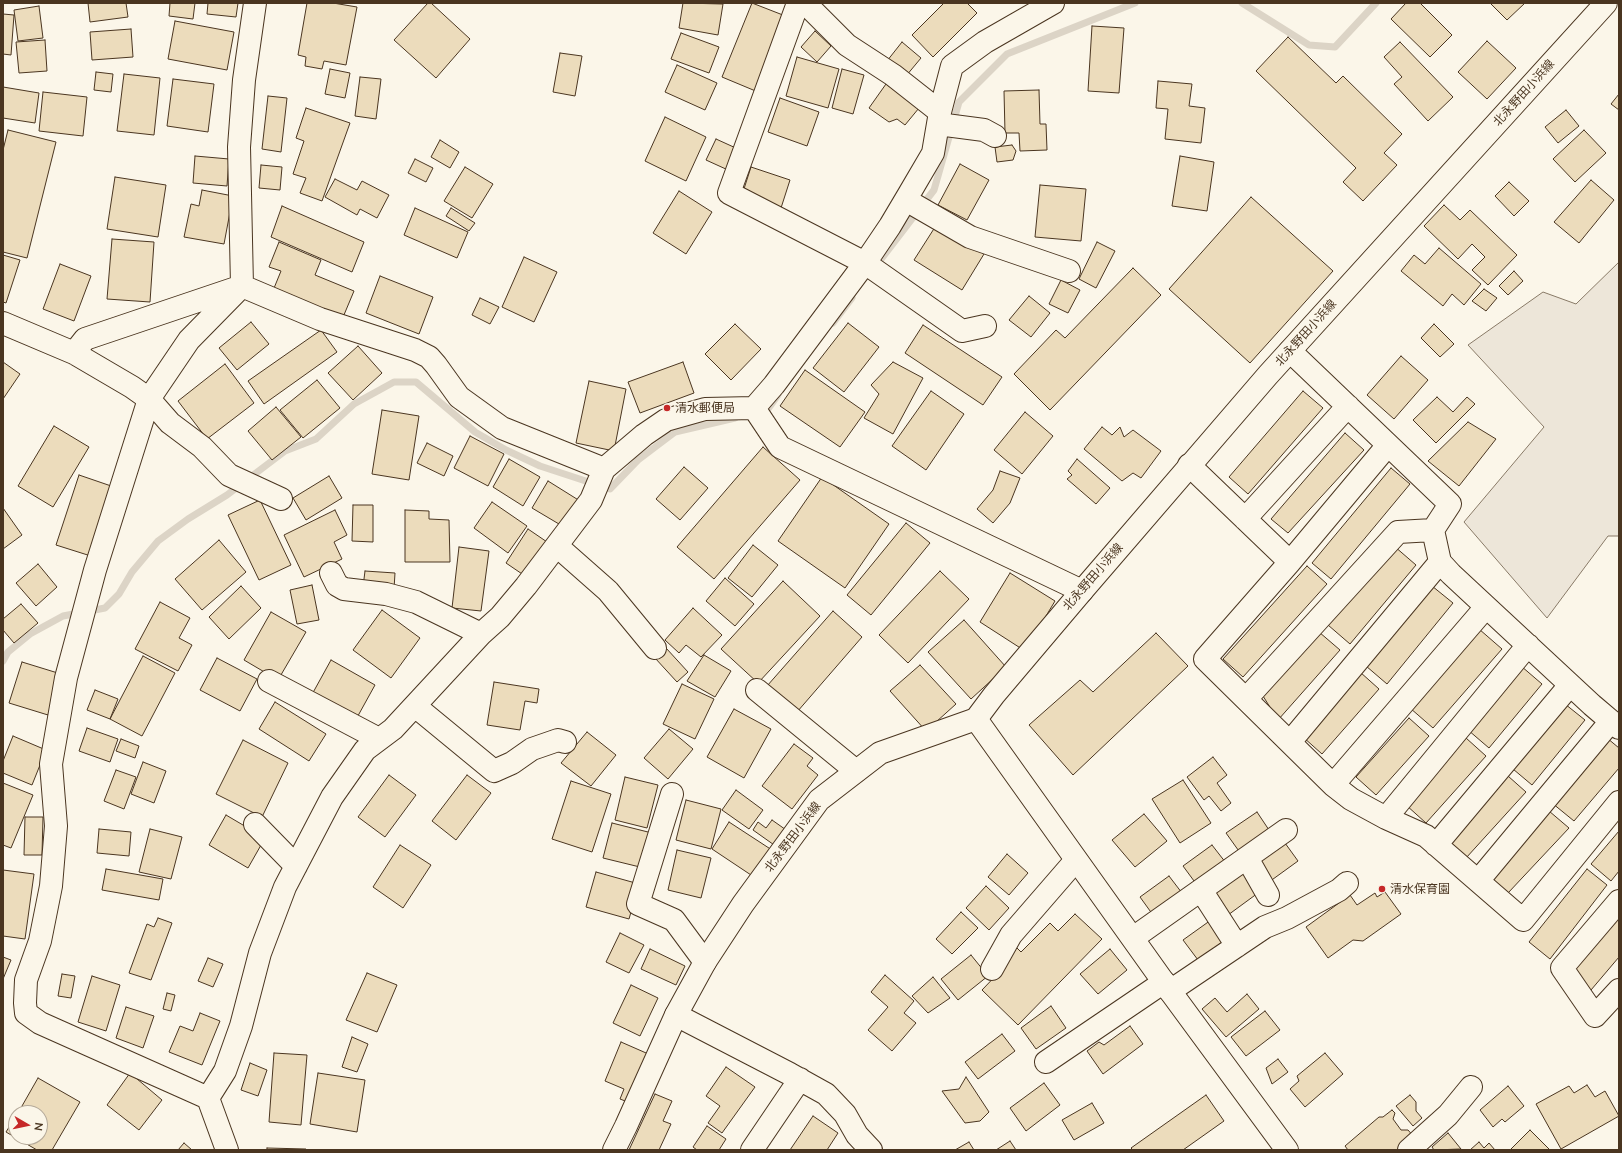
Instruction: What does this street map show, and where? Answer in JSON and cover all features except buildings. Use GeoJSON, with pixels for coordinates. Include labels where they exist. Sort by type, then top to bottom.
{"type":"FeatureCollection","features":[{"type":"Feature","properties":{"kind":"street"},"geometry":{"type":"LineString","coordinates":[[227,1150],[208,1098],[40,1023],[26,1013],[25,1003],[26,980],[40,941],[51,886],[56,826],[52,764],[66,678],[97,562],[149,399],[188,340],[242,286],[239,147],[244,80],[255,3]]}},
{"type":"Feature","properties":{"kind":"street"},"geometry":{"type":"LineString","coordinates":[[798,3],[728,192],[865,263],[962,331],[984,326]]}},
{"type":"Feature","properties":{"kind":"street"},"geometry":{"type":"LineString","coordinates":[[808,3],[813,11],[847,45],[893,75],[939,118],[969,128],[984,130],[995,136]]}},
{"type":"Feature","properties":{"kind":"street"},"geometry":{"type":"LineString","coordinates":[[208,1098],[225,1071],[241,1026],[260,953],[285,887],[332,797],[365,750],[393,729],[481,634],[500,617],[591,500],[604,469],[644,435],[666,420],[705,409],[754,408],[774,385],[865,263],[907,200],[933,153],[939,118],[952,66],[985,42],[1053,3]]}},
{"type":"Feature","properties":{"kind":"street","name":"北永野田小浜線"},"geometry":{"type":"LineString","coordinates":[[614,1150],[676,1015],[705,962],[743,904],[819,800],[880,753],[976,719],[994,695],[1082,590],[1189,465],[1290,351],[1606,3]]}},
{"type":"Feature","properties":{"kind":"street"},"geometry":{"type":"LineString","coordinates":[[907,200],[970,237],[1069,271]]}},
{"type":"Feature","properties":{"kind":"street"},"geometry":{"type":"LineString","coordinates":[[74,352],[85,339],[242,286],[320,319],[415,350],[429,357],[459,397],[502,428],[604,469]]}},
{"type":"Feature","properties":{"kind":"street"},"geometry":{"type":"LineString","coordinates":[[3,323],[74,352],[149,399],[170,423],[202,447],[229,475],[282,499]]}},
{"type":"Feature","properties":{"kind":"street"},"geometry":{"type":"LineString","coordinates":[[1290,351],[1450,504],[1433,530],[1440,562],[1450,574],[1615,724],[1478,880]]}},
{"type":"Feature","properties":{"kind":"street"},"geometry":{"type":"LineString","coordinates":[[1245,519],[1348,406]]}},
{"type":"Feature","properties":{"kind":"street"},"geometry":{"type":"LineString","coordinates":[[754,408],[780,447],[1082,590]]}},
{"type":"Feature","properties":{"kind":"street"},"geometry":{"type":"LineString","coordinates":[[1388,445],[1290,562],[1205,659],[1333,785],[1351,799],[1386,818],[1426,836],[1523,920],[1619,802]]}},
{"type":"Feature","properties":{"kind":"street"},"geometry":{"type":"LineString","coordinates":[[1189,465],[1290,562]]}},
{"type":"Feature","properties":{"kind":"street"},"geometry":{"type":"LineString","coordinates":[[1246,699],[1398,532],[1433,530]]}},
{"type":"Feature","properties":{"kind":"street"},"geometry":{"type":"LineString","coordinates":[[556,546],[608,591],[655,648]]}},
{"type":"Feature","properties":{"kind":"street"},"geometry":{"type":"LineString","coordinates":[[1290,742],[1440,562]]}},
{"type":"Feature","properties":{"kind":"street"},"geometry":{"type":"LineString","coordinates":[[331,573],[337,585],[344,589],[386,594],[416,602],[481,634]]}},
{"type":"Feature","properties":{"kind":"street"},"geometry":{"type":"LineString","coordinates":[[1333,785],[1486,607]]}},
{"type":"Feature","properties":{"kind":"street"},"geometry":{"type":"LineString","coordinates":[[1386,818],[1528,645]]}},
{"type":"Feature","properties":{"kind":"street"},"geometry":{"type":"LineString","coordinates":[[269,681],[379,739]]}},
{"type":"Feature","properties":{"kind":"street"},"geometry":{"type":"LineString","coordinates":[[1436,845],[1570,684]]}},
{"type":"Feature","properties":{"kind":"street"},"geometry":{"type":"LineString","coordinates":[[757,690],[856,771]]}},
{"type":"Feature","properties":{"kind":"street"},"geometry":{"type":"LineString","coordinates":[[415,706],[494,771],[512,764],[532,749],[558,740],[565,742]]}},
{"type":"Feature","properties":{"kind":"street"},"geometry":{"type":"LineString","coordinates":[[976,719],[1167,987],[1288,1150]]}},
{"type":"Feature","properties":{"kind":"street"},"geometry":{"type":"LineString","coordinates":[[672,794],[638,904],[674,920],[705,962]]}},
{"type":"Feature","properties":{"kind":"street"},"geometry":{"type":"LineString","coordinates":[[255,824],[296,866]]}},
{"type":"Feature","properties":{"kind":"street"},"geometry":{"type":"LineString","coordinates":[[1133,938],[1286,830]]}},
{"type":"Feature","properties":{"kind":"street"},"geometry":{"type":"LineString","coordinates":[[1247,858],[1268,895]]}},
{"type":"Feature","properties":{"kind":"street"},"geometry":{"type":"LineString","coordinates":[[992,969],[1011,935],[1076,860]]}},
{"type":"Feature","properties":{"kind":"street"},"geometry":{"type":"LineString","coordinates":[[1046,1062],[1167,987],[1237,946],[1265,927],[1287,918],[1339,890],[1347,882]]}},
{"type":"Feature","properties":{"kind":"street"},"geometry":{"type":"LineString","coordinates":[[1201,890],[1237,946]]}},
{"type":"Feature","properties":{"kind":"street"},"geometry":{"type":"LineString","coordinates":[[1619,901],[1562,968],[1595,1016],[1619,990]]}},
{"type":"Feature","properties":{"kind":"street"},"geometry":{"type":"LineString","coordinates":[[676,1015],[826,1094],[845,1114],[857,1134],[871,1150]]}},
{"type":"Feature","properties":{"kind":"street"},"geometry":{"type":"LineString","coordinates":[[752,1150],[800,1079]]}},
{"type":"Feature","properties":{"kind":"street"},"geometry":{"type":"LineString","coordinates":[[1409,1150],[1448,1115],[1471,1088]]}},
{"type":"Feature","properties":{"kind":"shaded area"},"geometry":{"type":"Polygon","coordinates":[[[1619,262],[1619,536],[1608,536],[1547,618],[1464,522],[1544,427],[1468,345],[1543,292],[1576,304],[1619,262]]]}},
{"type":"Feature","properties":{"kind":"waterway"},"geometry":{"type":"LineString","coordinates":[[875,267],[934,190],[959,102],[1007,54],[1135,3]]}},
{"type":"Feature","properties":{"kind":"waterway"},"geometry":{"type":"LineString","coordinates":[[1242,3],[1309,45],[1335,47],[1376,3]]}},
{"type":"Feature","properties":{"kind":"waterway"},"geometry":{"type":"LineString","coordinates":[[833,323],[852,298]]}},
{"type":"Feature","properties":{"kind":"waterway"},"geometry":{"type":"LineString","coordinates":[[3,661],[8,652],[30,634],[63,616],[105,608],[119,594],[132,572],[158,541],[188,519],[227,495],[285,451],[316,439],[354,404],[394,382],[416,382],[475,432],[506,450],[540,466],[610,489],[638,460],[675,432],[735,418]]}},
{"type":"Feature","properties":{"kind":"waterway"},"geometry":{"type":"LineString","coordinates":[[760,411],[768,409],[778,395]]}},
{"type":"Feature","properties":{"kind":"place","name":"清水郵便局"},"geometry":{"type":"Point","coordinates":[667,408]}},
{"type":"Feature","properties":{"kind":"place","name":"清水保育園"},"geometry":{"type":"Point","coordinates":[1382,889]}}]}
